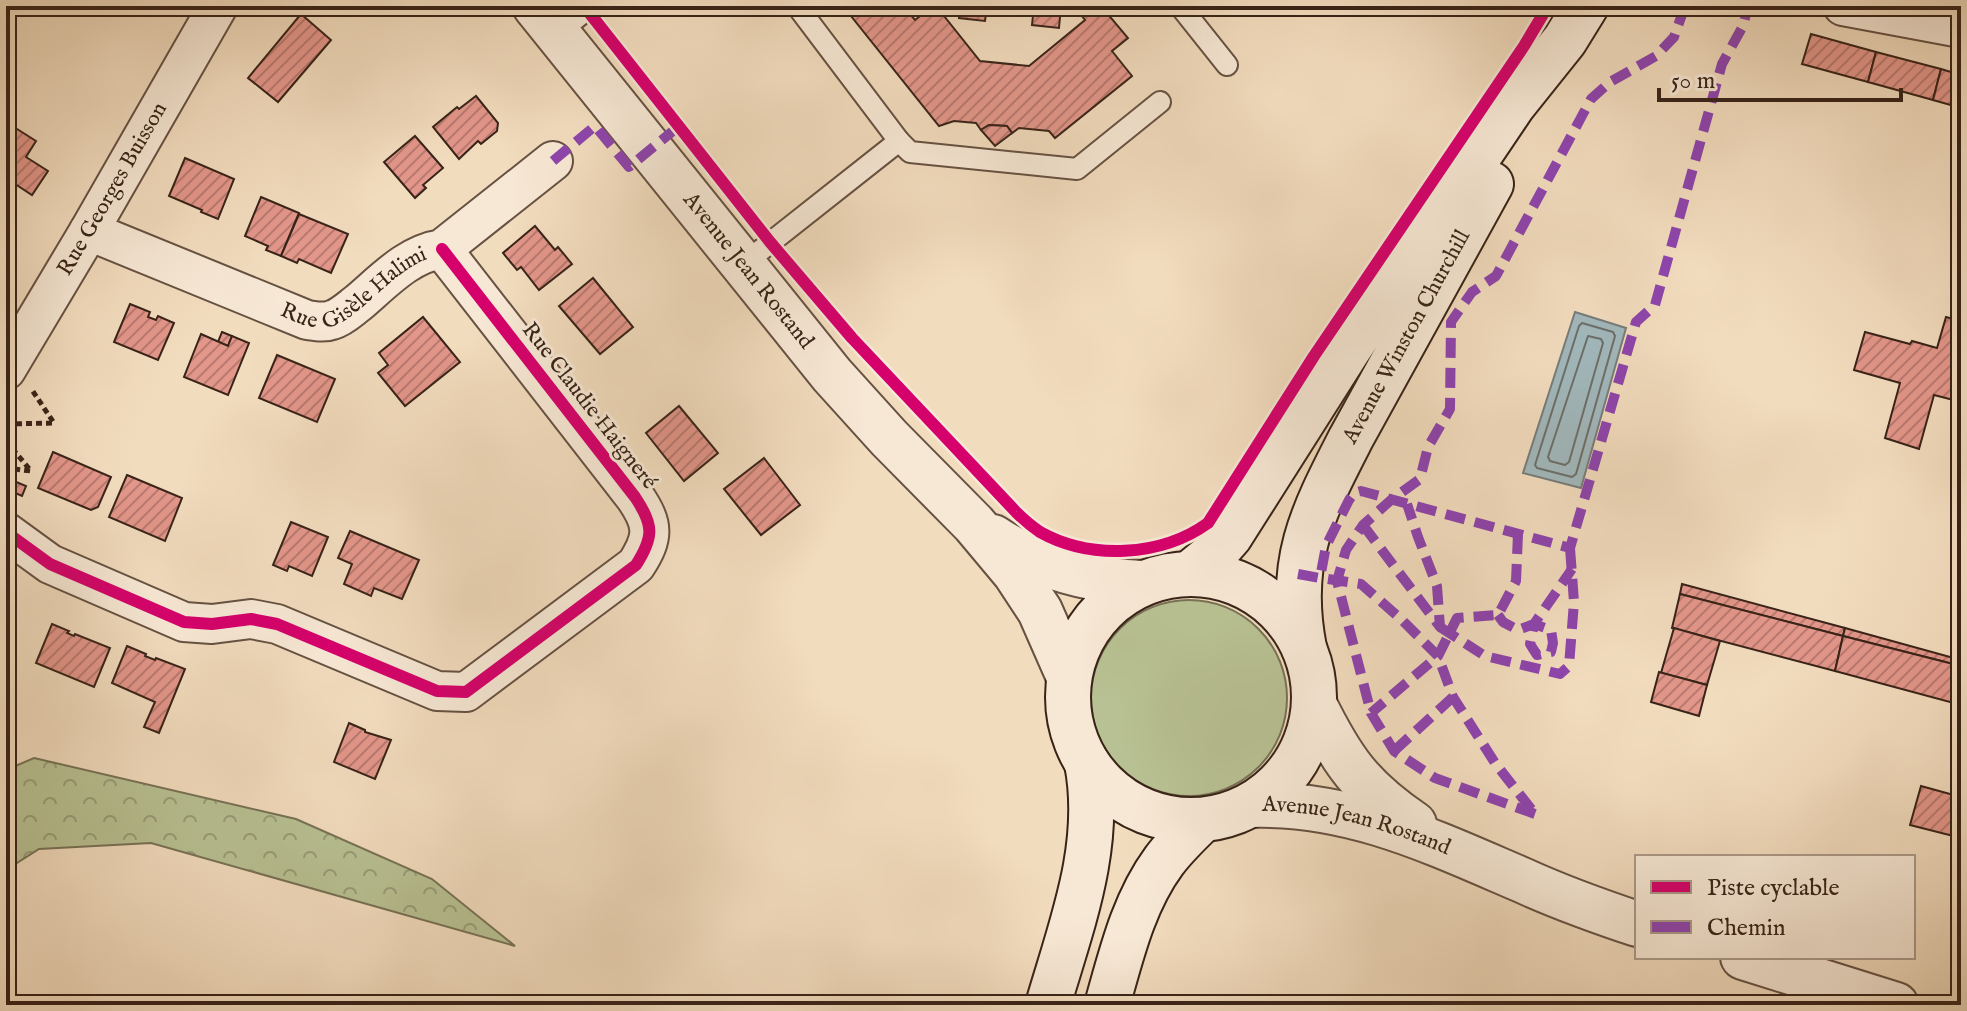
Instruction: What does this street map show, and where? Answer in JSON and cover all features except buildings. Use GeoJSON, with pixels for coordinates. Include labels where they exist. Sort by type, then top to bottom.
{"type":"FeatureCollection","features":[{"type":"Feature","properties":{"kind":"main road","name":"Avenue Jean Rostand"},"geometry":{"type":"LineString","coordinates":[[555,13],[742,265],[849,394],[974,524],[1029,593],[1069,677]]}},
{"type":"Feature","properties":{"kind":"main road","name":"Avenue Winston Churchill"},"geometry":{"type":"LineString","coordinates":[[1189,574],[1230,536],[1406,263],[1513,105],[1576,23]]}},
{"type":"Feature","properties":{"kind":"main road","name":"Avenue Winston Churchill"},"geometry":{"type":"LineString","coordinates":[[1304,649],[1299,619],[1298,574],[1304,542],[1320,501],[1576,23]]}},
{"type":"Feature","properties":{"kind":"main road","name":"Avenue Jean Rostand"},"geometry":{"type":"LineString","coordinates":[[974,524],[1017,552],[1054,567],[1105,581],[1143,583]]}},
{"type":"Feature","properties":{"kind":"main road"},"geometry":{"type":"LineString","coordinates":[[1189,574],[1223,578],[1253,591],[1280,612],[1304,649],[1313,682],[1314,704],[1307,737],[1298,757],[1278,784],[1251,805],[1202,820],[1169,818],[1137,808],[1108,789],[1076,743],[1067,699],[1069,677],[1079,644],[1097,616],[1114,600],[1143,583],[1161,577],[1189,574]]}},
{"type":"Feature","properties":{"kind":"main road","name":"Avenue Jean Rostand"},"geometry":{"type":"LineString","coordinates":[[1314,704],[1346,763],[1373,794],[1403,817],[1460,852]]}},
{"type":"Feature","properties":{"kind":"main road"},"geometry":{"type":"LineString","coordinates":[[1048,1005],[1087,864],[1093,802],[1087,763]]}},
{"type":"Feature","properties":{"kind":"main road","name":"Avenue Jean Rostand"},"geometry":{"type":"LineString","coordinates":[[1251,805],[1292,804],[1325,809],[1388,826],[1635,923]]}},
{"type":"Feature","properties":{"kind":"main road"},"geometry":{"type":"LineString","coordinates":[[1107,1005],[1130,928],[1148,886],[1165,859],[1202,820]]}},
{"type":"Feature","properties":{"kind":"main road"},"geometry":{"type":"LineString","coordinates":[[1749,959],[1896,1005]]}},
{"type":"Feature","properties":{"kind":"street","name":"Rue Georges Buisson"},"geometry":{"type":"LineString","coordinates":[[9,365],[218,6]]}},
{"type":"Feature","properties":{"kind":"street"},"geometry":{"type":"LineString","coordinates":[[1843,6],[1961,28]]}},
{"type":"Feature","properties":{"kind":"street","name":"Rue Gisèle Halimi"},"geometry":{"type":"LineString","coordinates":[[89,231],[307,320],[321,322],[346,313],[408,261],[428,251],[442,249],[553,161]]}},
{"type":"Feature","properties":{"kind":"street","name":"Rue Claudie Haigneré"},"geometry":{"type":"LineString","coordinates":[[6,532],[50,564],[184,622],[265,621],[437,691],[466,692],[636,565],[648,545],[649,533],[644,510],[635,497],[442,249]]}},
{"type":"Feature","properties":{"kind":"lane"},"geometry":{"type":"LineString","coordinates":[[797,6],[910,152],[1077,169],[1160,102]]}},
{"type":"Feature","properties":{"kind":"lane"},"geometry":{"type":"LineString","coordinates":[[1180,6],[1227,65]]}},
{"type":"Feature","properties":{"kind":"lane"},"geometry":{"type":"LineString","coordinates":[[742,265],[899,141]]}},
{"type":"Feature","properties":{"kind":"path"},"geometry":{"type":"LineString","coordinates":[[6,424],[54,423],[9,365]]}},
{"type":"Feature","properties":{"kind":"path"},"geometry":{"type":"LineString","coordinates":[[6,441],[31,471],[6,468]]}},
{"type":"Feature","properties":{"kind":"green space"},"geometry":{"type":"Polygon","coordinates":[[[1189,600],[1226,608],[1258,629],[1279,661],[1287,698],[1279,735],[1258,767],[1226,788],[1189,796],[1152,788],[1120,767],[1099,735],[1091,698],[1099,661],[1120,629],[1152,608],[1189,600]]]}},
{"type":"Feature","properties":{"kind":"green space"},"geometry":{"type":"Polygon","coordinates":[[[34,758],[296,819],[432,879],[515,946],[151,843],[39,849],[6,870],[6,770],[34,758]]]}},
{"type":"Feature","properties":{"kind":"water"},"geometry":{"type":"Polygon","coordinates":[[[1575,312],[1626,328],[1581,488],[1523,473],[1575,312]]]}},
{"type":"Feature","properties":{"kind":"marked path"},"geometry":{"type":"LineString","coordinates":[[1535,814],[1435,778],[1394,751],[1371,713],[1337,581],[1346,550],[1363,525],[1420,479],[1428,447],[1450,409],[1451,322],[1472,292],[1496,276],[1591,99],[1610,82],[1656,56],[1674,37],[1685,6]]}},
{"type":"Feature","properties":{"kind":"marked path"},"geometry":{"type":"LineString","coordinates":[[1298,574],[1320,578],[1326,546],[1349,500],[1354,493],[1361,491],[1570,548],[1636,322],[1655,305],[1722,64],[1743,26],[1748,6]]}},
{"type":"Feature","properties":{"kind":"marked path"},"geometry":{"type":"LineString","coordinates":[[553,161],[595,126],[629,167],[679,126]]}},
{"type":"Feature","properties":{"kind":"marked path"},"geometry":{"type":"LineString","coordinates":[[1363,525],[1440,627],[1437,586],[1407,504]]}},
{"type":"Feature","properties":{"kind":"marked path"},"geometry":{"type":"LineString","coordinates":[[1518,534],[1516,581],[1498,615],[1457,618],[1438,656],[1453,697],[1495,763],[1535,814]]}},
{"type":"Feature","properties":{"kind":"marked path"},"geometry":{"type":"LineString","coordinates":[[1440,627],[1485,656],[1560,674],[1569,666],[1574,602],[1570,548]]}},
{"type":"Feature","properties":{"kind":"marked path"},"geometry":{"type":"LineString","coordinates":[[1498,615],[1503,622],[1518,630],[1534,624],[1530,644],[1537,655],[1551,652],[1551,630],[1534,624],[1572,569]]}},
{"type":"Feature","properties":{"kind":"marked path"},"geometry":{"type":"LineString","coordinates":[[1328,579],[1361,584],[1438,656],[1371,713]]}},
{"type":"Feature","properties":{"kind":"marked path"},"geometry":{"type":"LineString","coordinates":[[1394,751],[1453,697]]}},
{"type":"Feature","properties":{"kind":"cycle path"},"geometry":{"type":"LineString","coordinates":[[584,6],[770,242],[852,338],[1016,512],[1040,532],[1060,541],[1081,547],[1125,551],[1169,543],[1208,523],[1314,356],[1548,6]]}},
{"type":"Feature","properties":{"kind":"cycle path"},"geometry":{"type":"LineString","coordinates":[[6,532],[50,564],[184,622],[212,624],[251,619],[277,624],[437,691],[466,692],[636,565],[649,539],[649,531],[646,516],[635,497],[442,249]]}}]}
